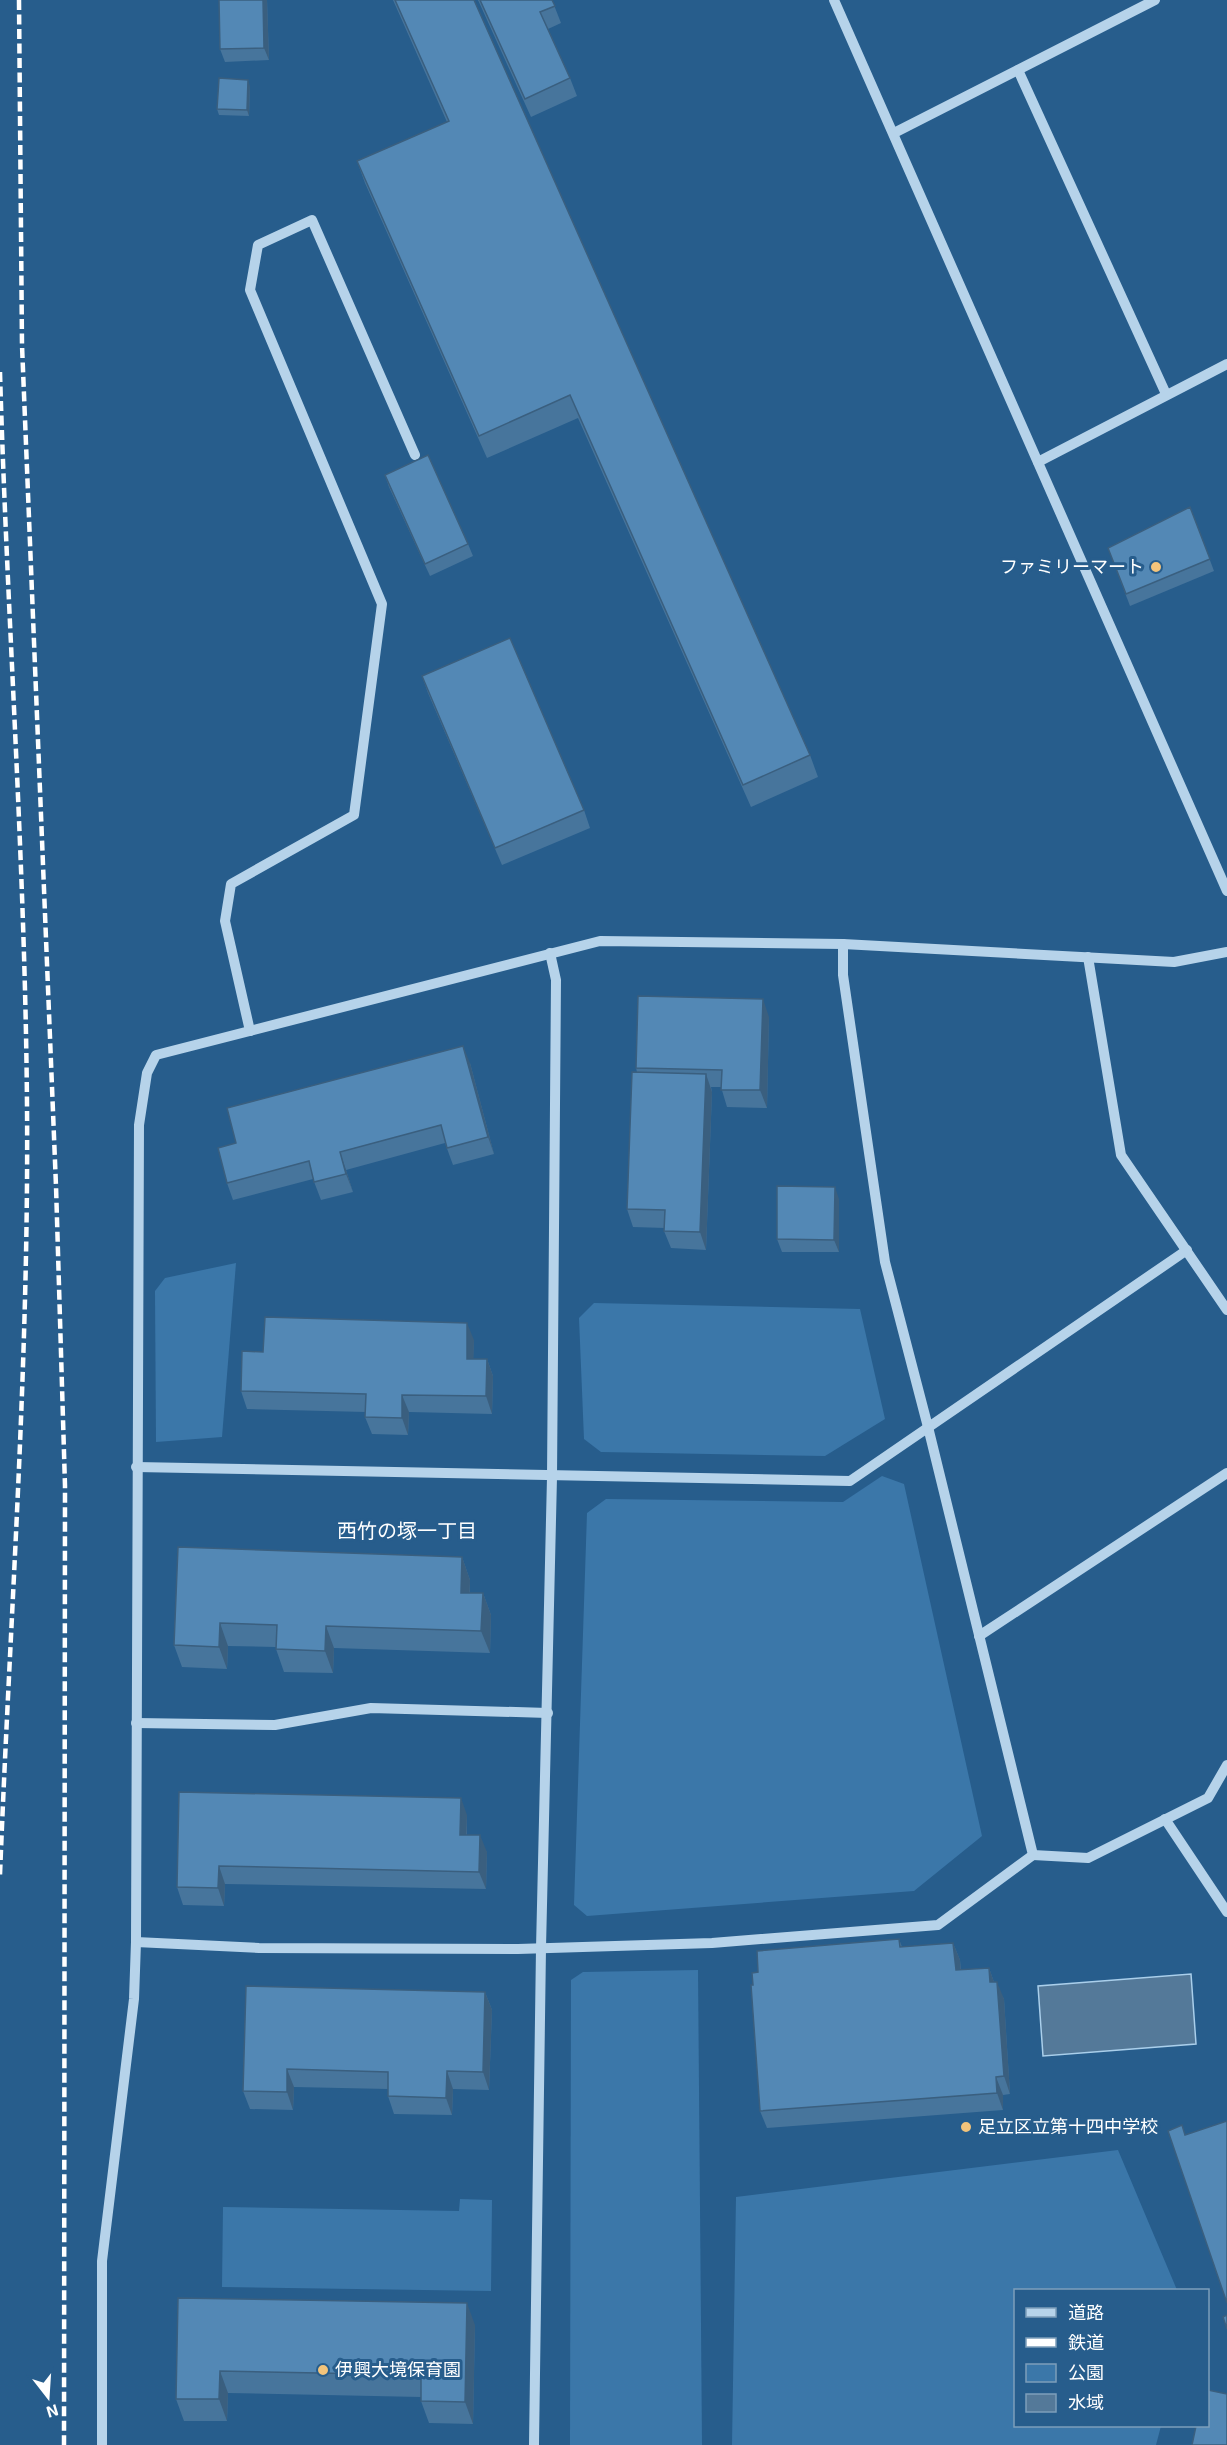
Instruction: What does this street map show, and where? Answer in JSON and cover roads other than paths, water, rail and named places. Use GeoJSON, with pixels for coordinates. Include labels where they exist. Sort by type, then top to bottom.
{"type":"FeatureCollection","features":[{"type":"Feature","properties":{"kind":"street"},"geometry":{"type":"LineString","coordinates":[[834,0],[1227,891]]}},
{"type":"Feature","properties":{"kind":"street"},"geometry":{"type":"LineString","coordinates":[[894,134],[1155,0]]}},
{"type":"Feature","properties":{"kind":"street"},"geometry":{"type":"LineString","coordinates":[[1018,70],[1166,394]]}},
{"type":"Feature","properties":{"kind":"street"},"geometry":{"type":"LineString","coordinates":[[250,1031],[225,921],[231,884],[354,815],[382,604],[250,290],[258,245],[312,220],[415,454]]}},
{"type":"Feature","properties":{"kind":"street"},"geometry":{"type":"LineString","coordinates":[[1038,462],[1227,364]]}},
{"type":"Feature","properties":{"kind":"street"},"geometry":{"type":"LineString","coordinates":[[102,2445],[102,2261],[134,1999],[139,1125],[147,1073],[156,1055],[600,940],[843,944],[1174,962],[1227,952]]}},
{"type":"Feature","properties":{"kind":"street"},"geometry":{"type":"LineString","coordinates":[[843,944],[843,975],[885,1262],[928,1426],[1032,1855]]}},
{"type":"Feature","properties":{"kind":"street"},"geometry":{"type":"LineString","coordinates":[[534,2445],[541,1948],[552,1477],[556,980],[550,953]]}},
{"type":"Feature","properties":{"kind":"street"},"geometry":{"type":"LineString","coordinates":[[1088,957],[1121,1155],[1227,1310]]}},
{"type":"Feature","properties":{"kind":"street"},"geometry":{"type":"LineString","coordinates":[[136,1467],[552,1477],[850,1481],[1186,1250]]}},
{"type":"Feature","properties":{"kind":"street"},"geometry":{"type":"LineString","coordinates":[[979,1636],[1227,1473]]}},
{"type":"Feature","properties":{"kind":"street"},"geometry":{"type":"LineString","coordinates":[[136,1723],[275,1725],[371,1708],[548,1713]]}},
{"type":"Feature","properties":{"kind":"street"},"geometry":{"type":"LineString","coordinates":[[136,1942],[259,1948],[541,1948],[712,1943],[938,1926],[1032,1855],[1088,1858],[1208,1798],[1227,1765]]}},
{"type":"Feature","properties":{"kind":"street"},"geometry":{"type":"LineString","coordinates":[[1166,1819],[1227,1912]]}},
{"type":"Feature","properties":{"kind":"water"},"geometry":{"type":"Polygon","coordinates":[[[1191,1974],[1196,2044],[1043,2056],[1038,1986],[1191,1974]]]}},
{"type":"Feature","properties":{"kind":"railway"},"geometry":{"type":"LineString","coordinates":[[19,0],[22,345],[56,1186],[65,1486],[64,2445]]}},
{"type":"Feature","properties":{"kind":"railway"},"geometry":{"type":"LineString","coordinates":[[0,372],[23,921],[27,1105],[22,1394],[0,1875]]}},
{"type":"Feature","properties":{"kind":"place","name":"ファミリーマート"},"geometry":{"type":"Point","coordinates":[1156,567]}},
{"type":"Feature","properties":{"kind":"place","name":"足立区立第十四中学校"},"geometry":{"type":"Point","coordinates":[966,2127]}},
{"type":"Feature","properties":{"kind":"place","name":"伊興大境保育園"},"geometry":{"type":"Point","coordinates":[323,2370]}},
{"type":"Feature","properties":{"kind":"district","name":"西竹の塚一丁目"},"geometry":{"type":"Point","coordinates":[407,1531]}}]}
